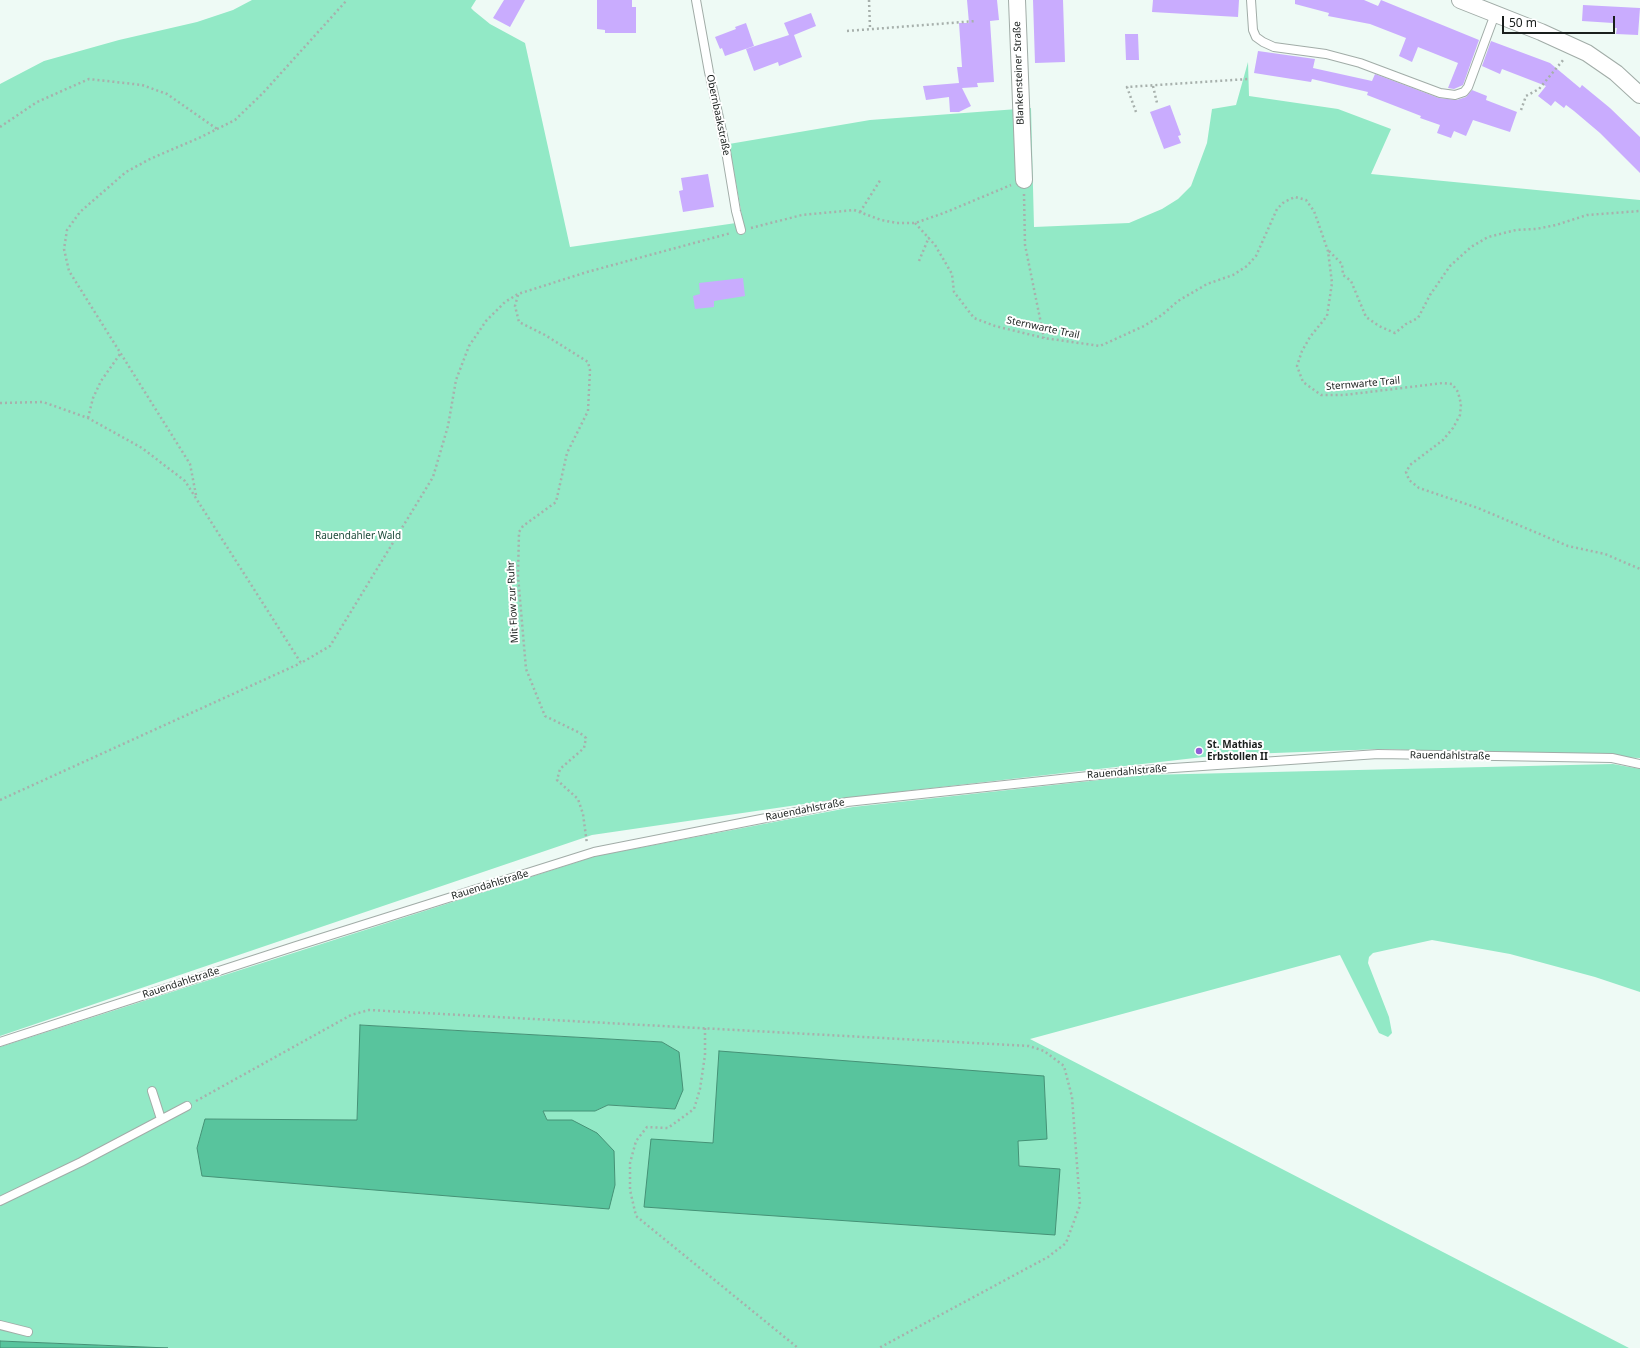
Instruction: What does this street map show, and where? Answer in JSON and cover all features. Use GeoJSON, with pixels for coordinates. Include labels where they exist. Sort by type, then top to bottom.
{"type":"FeatureCollection","features":[{"type":"Feature","properties":{"kind":"street","name":"Blankensteiner Straße"},"geometry":{"type":"LineString","coordinates":[[1017,0],[1016,148],[1024,180]]}},
{"type":"Feature","properties":{"kind":"street"},"geometry":{"type":"LineString","coordinates":[[1460,0],[1485,7],[1574,46],[1603,63],[1640,95]]}},
{"type":"Feature","properties":{"kind":"lane","name":"Obernbaakstraße"},"geometry":{"type":"LineString","coordinates":[[696,0],[709,72],[726,145],[736,211],[741,230]]}},
{"type":"Feature","properties":{"kind":"lane"},"geometry":{"type":"LineString","coordinates":[[1251,0],[1253,30],[1256,37],[1263,42],[1274,47],[1326,54],[1360,63],[1440,93],[1455,95],[1464,92],[1468,87],[1485,7]]}},
{"type":"Feature","properties":{"kind":"lane","name":"Rauendahlstraße"},"geometry":{"type":"LineString","coordinates":[[0,1042],[296,946],[588,854],[847,802],[1144,770],[1378,754],[1612,758],[1640,764]]}},
{"type":"Feature","properties":{"kind":"lane"},"geometry":{"type":"LineString","coordinates":[[152,1091],[161,1118]]}},
{"type":"Feature","properties":{"kind":"lane"},"geometry":{"type":"LineString","coordinates":[[0,1201],[81,1162],[161,1118],[187,1106]]}},
{"type":"Feature","properties":{"kind":"lane"},"geometry":{"type":"LineString","coordinates":[[0,1325],[28,1332]]}},
{"type":"Feature","properties":{"kind":"path"},"geometry":{"type":"LineString","coordinates":[[196,495],[190,464],[69,271],[64,250],[67,230],[80,212],[126,172],[150,159],[201,137],[235,120],[251,106],[347,0]]}},
{"type":"Feature","properties":{"kind":"path"},"geometry":{"type":"LineString","coordinates":[[868,0],[870,28]]}},
{"type":"Feature","properties":{"kind":"path"},"geometry":{"type":"LineString","coordinates":[[847,31],[870,28],[976,21]]}},
{"type":"Feature","properties":{"kind":"path"},"geometry":{"type":"LineString","coordinates":[[1521,110],[1526,96],[1539,89],[1574,46]]}},
{"type":"Feature","properties":{"kind":"path"},"geometry":{"type":"LineString","coordinates":[[1136,112],[1127,87],[1248,78]]}},
{"type":"Feature","properties":{"kind":"path"},"geometry":{"type":"LineString","coordinates":[[0,128],[37,102],[89,80],[142,85],[167,94],[217,129]]}},
{"type":"Feature","properties":{"kind":"path"},"geometry":{"type":"LineString","coordinates":[[1153,86],[1157,103]]}},
{"type":"Feature","properties":{"kind":"path"},"geometry":{"type":"LineString","coordinates":[[860,212],[881,179]]}},
{"type":"Feature","properties":{"kind":"path"},"geometry":{"type":"LineString","coordinates":[[0,800],[301,663],[330,646],[433,476],[448,426],[456,380],[469,346],[486,321],[505,302],[518,294],[593,270],[802,215],[833,211],[860,212],[881,220],[897,223],[915,223],[944,213],[1024,180],[1025,245],[1044,338]]}},
{"type":"Feature","properties":{"kind":"path","name":"Sternwarte Trail"},"geometry":{"type":"LineString","coordinates":[[915,223],[936,245],[952,274],[954,292],[974,318],[995,326],[1044,338],[1100,346],[1144,326],[1162,315],[1178,301],[1207,284],[1233,274],[1246,266],[1256,256],[1277,209],[1284,202],[1295,197],[1306,200],[1314,211],[1328,251],[1332,283],[1327,316],[1310,337],[1302,351],[1297,366],[1303,382],[1321,396],[1344,395],[1444,383],[1452,384],[1459,398],[1460,415],[1453,428],[1443,440],[1410,465],[1406,472],[1409,480],[1419,488],[1478,508],[1568,546],[1605,554],[1640,569]]}},
{"type":"Feature","properties":{"kind":"path"},"geometry":{"type":"LineString","coordinates":[[1328,251],[1342,264],[1343,276],[1350,281],[1366,317],[1379,326],[1395,333],[1406,324],[1418,318],[1430,295],[1450,266],[1471,247],[1488,238],[1516,230],[1536,229],[1556,225],[1587,215],[1640,211]]}},
{"type":"Feature","properties":{"kind":"path"},"geometry":{"type":"LineString","coordinates":[[919,261],[929,237]]}},
{"type":"Feature","properties":{"kind":"path","name":"Mit Flow zur Ruhr"},"geometry":{"type":"LineString","coordinates":[[518,294],[515,306],[519,322],[546,334],[588,362],[590,370],[588,411],[566,453],[556,502],[523,526],[519,532],[518,576],[526,669],[545,716],[580,733],[586,738],[584,748],[560,769],[557,780],[578,799],[583,814],[588,854]]}},
{"type":"Feature","properties":{"kind":"path"},"geometry":{"type":"LineString","coordinates":[[88,418],[93,398],[101,381],[120,354]]}},
{"type":"Feature","properties":{"kind":"path"},"geometry":{"type":"LineString","coordinates":[[0,403],[43,402],[88,418],[115,432],[167,466],[185,481],[196,495],[301,663]]}},
{"type":"Feature","properties":{"kind":"path"},"geometry":{"type":"LineString","coordinates":[[187,1106],[351,1015],[369,1010],[1029,1046],[1044,1051],[1064,1066],[1072,1097],[1080,1205],[1066,1243],[1048,1256],[879,1348]]}},
{"type":"Feature","properties":{"kind":"path"},"geometry":{"type":"LineString","coordinates":[[705,1028],[705,1055],[700,1089],[694,1109],[668,1128],[647,1127],[636,1141],[630,1170],[630,1190],[636,1216],[798,1348]]}},
{"type":"Feature","properties":{"kind":"green space","name":"Rauendahler Wald"},"geometry":{"type":"Polygon","coordinates":[[[252,0],[476,0],[471,8],[474,11],[490,24],[525,43],[570,247],[743,222],[729,144],[870,120],[1031,108],[1034,227],[1129,223],[1162,209],[1178,199],[1191,186],[1207,143],[1212,109],[1236,105],[1248,62],[1249,96],[1338,109],[1391,129],[1371,174],[1640,200],[1640,758],[1382,749],[1221,755],[845,798],[592,835],[0,1036],[0,84],[44,61],[119,40],[197,22],[233,10],[252,0]]]}},
{"type":"Feature","properties":{"kind":"green space"},"geometry":{"type":"Polygon","coordinates":[[[1613,764],[1640,769],[1640,992],[1595,977],[1510,954],[1432,940],[1373,953],[1369,957],[1368,963],[1389,1017],[1392,1033],[1388,1037],[1379,1033],[1340,955],[1030,1039],[1629,1348],[168,1348],[0,1341],[0,1047],[596,856],[853,807],[1145,775],[1613,764]],[[361,1025],[357,1120],[206,1119],[197,1148],[572,1120],[547,1120],[543,1111],[595,1111],[608,1105],[675,1109],[679,1052],[662,1042],[361,1025]]]}},
{"type":"Feature","properties":{"kind":"shaded area"},"geometry":{"type":"Polygon","coordinates":[[[360,1025],[662,1042],[679,1052],[683,1090],[675,1109],[608,1105],[595,1111],[543,1111],[547,1120],[572,1120],[597,1133],[614,1151],[615,1185],[609,1209],[202,1176],[197,1148],[205,1119],[357,1120],[360,1025]]]}},
{"type":"Feature","properties":{"kind":"shaded area"},"geometry":{"type":"Polygon","coordinates":[[[719,1051],[1044,1076],[1047,1139],[1018,1141],[1019,1166],[1060,1169],[1055,1235],[644,1207],[651,1139],[713,1143],[719,1051]]]}},
{"type":"Feature","properties":{"kind":"shaded area"},"geometry":{"type":"Polygon","coordinates":[[[0,1341],[168,1348],[0,1348],[0,1341]]]}},
{"type":"Feature","properties":{"kind":"building"},"geometry":{"type":"Polygon","coordinates":[[[504,0],[525,0],[510,27],[493,18],[504,0]]]}},
{"type":"Feature","properties":{"kind":"building"},"geometry":{"type":"Polygon","coordinates":[[[597,0],[632,0],[632,7],[636,7],[636,33],[605,33],[605,30],[597,29],[597,0]]]}},
{"type":"Feature","properties":{"kind":"building"},"geometry":{"type":"Polygon","coordinates":[[[967,0],[997,0],[999,20],[990,21],[994,82],[977,83],[978,87],[962,88],[971,106],[959,112],[950,112],[949,97],[926,100],[923,86],[959,83],[957,67],[962,67],[959,23],[969,23],[967,0]]]}},
{"type":"Feature","properties":{"kind":"building"},"geometry":{"type":"Polygon","coordinates":[[[1033,0],[1063,0],[1065,62],[1035,63],[1033,0]]]}},
{"type":"Feature","properties":{"kind":"building"},"geometry":{"type":"Polygon","coordinates":[[[1153,0],[1239,0],[1238,17],[1152,12],[1153,0]]]}},
{"type":"Feature","properties":{"kind":"building"},"geometry":{"type":"Polygon","coordinates":[[[1295,0],[1364,0],[1378,6],[1381,0],[1479,40],[1463,85],[1454,89],[1448,88],[1458,63],[1418,47],[1412,62],[1399,56],[1406,38],[1370,24],[1328,16],[1329,13],[1295,4],[1295,0]]]}},
{"type":"Feature","properties":{"kind":"building"},"geometry":{"type":"Polygon","coordinates":[[[1583,5],[1640,8],[1638,35],[1616,34],[1617,28],[1613,28],[1613,23],[1582,21],[1583,5]]]}},
{"type":"Feature","properties":{"kind":"building"},"geometry":{"type":"Polygon","coordinates":[[[811,13],[816,26],[794,35],[802,57],[779,66],[778,62],[754,71],[746,49],[789,35],[784,23],[811,13]]]}},
{"type":"Feature","properties":{"kind":"building"},"geometry":{"type":"Polygon","coordinates":[[[746,23],[754,46],[725,56],[715,37],[736,29],[735,27],[746,23]]]}},
{"type":"Feature","properties":{"kind":"building"},"geometry":{"type":"Polygon","coordinates":[[[1125,34],[1138,34],[1139,60],[1126,60],[1125,34]]]}},
{"type":"Feature","properties":{"kind":"building"},"geometry":{"type":"Polygon","coordinates":[[[1491,41],[1550,63],[1580,88],[1582,85],[1610,108],[1640,137],[1640,173],[1600,133],[1574,111],[1566,105],[1564,108],[1555,101],[1551,106],[1538,96],[1546,86],[1502,69],[1500,74],[1482,66],[1491,41]]]}},
{"type":"Feature","properties":{"kind":"building"},"geometry":{"type":"Polygon","coordinates":[[[1258,51],[1315,59],[1313,68],[1372,81],[1375,74],[1439,98],[1457,100],[1466,97],[1472,90],[1487,96],[1486,100],[1517,112],[1510,132],[1473,120],[1466,136],[1454,131],[1451,138],[1437,133],[1440,125],[1367,95],[1368,92],[1312,79],[1311,82],[1254,73],[1258,51]]]}},
{"type":"Feature","properties":{"kind":"building"},"geometry":{"type":"Polygon","coordinates":[[[1170,105],[1181,135],[1178,136],[1181,143],[1164,149],[1150,112],[1170,105]]]}},
{"type":"Feature","properties":{"kind":"building"},"geometry":{"type":"Polygon","coordinates":[[[708,174],[714,207],[683,212],[679,191],[683,190],[681,178],[708,174]]]}},
{"type":"Feature","properties":{"kind":"building"},"geometry":{"type":"Polygon","coordinates":[[[743,278],[745,296],[714,301],[714,307],[695,309],[693,296],[700,294],[699,283],[743,278]]]}},
{"type":"Feature","properties":{"kind":"place","name":"St. Mathias Erbstollen II"},"geometry":{"type":"Point","coordinates":[1199,751]}}]}
